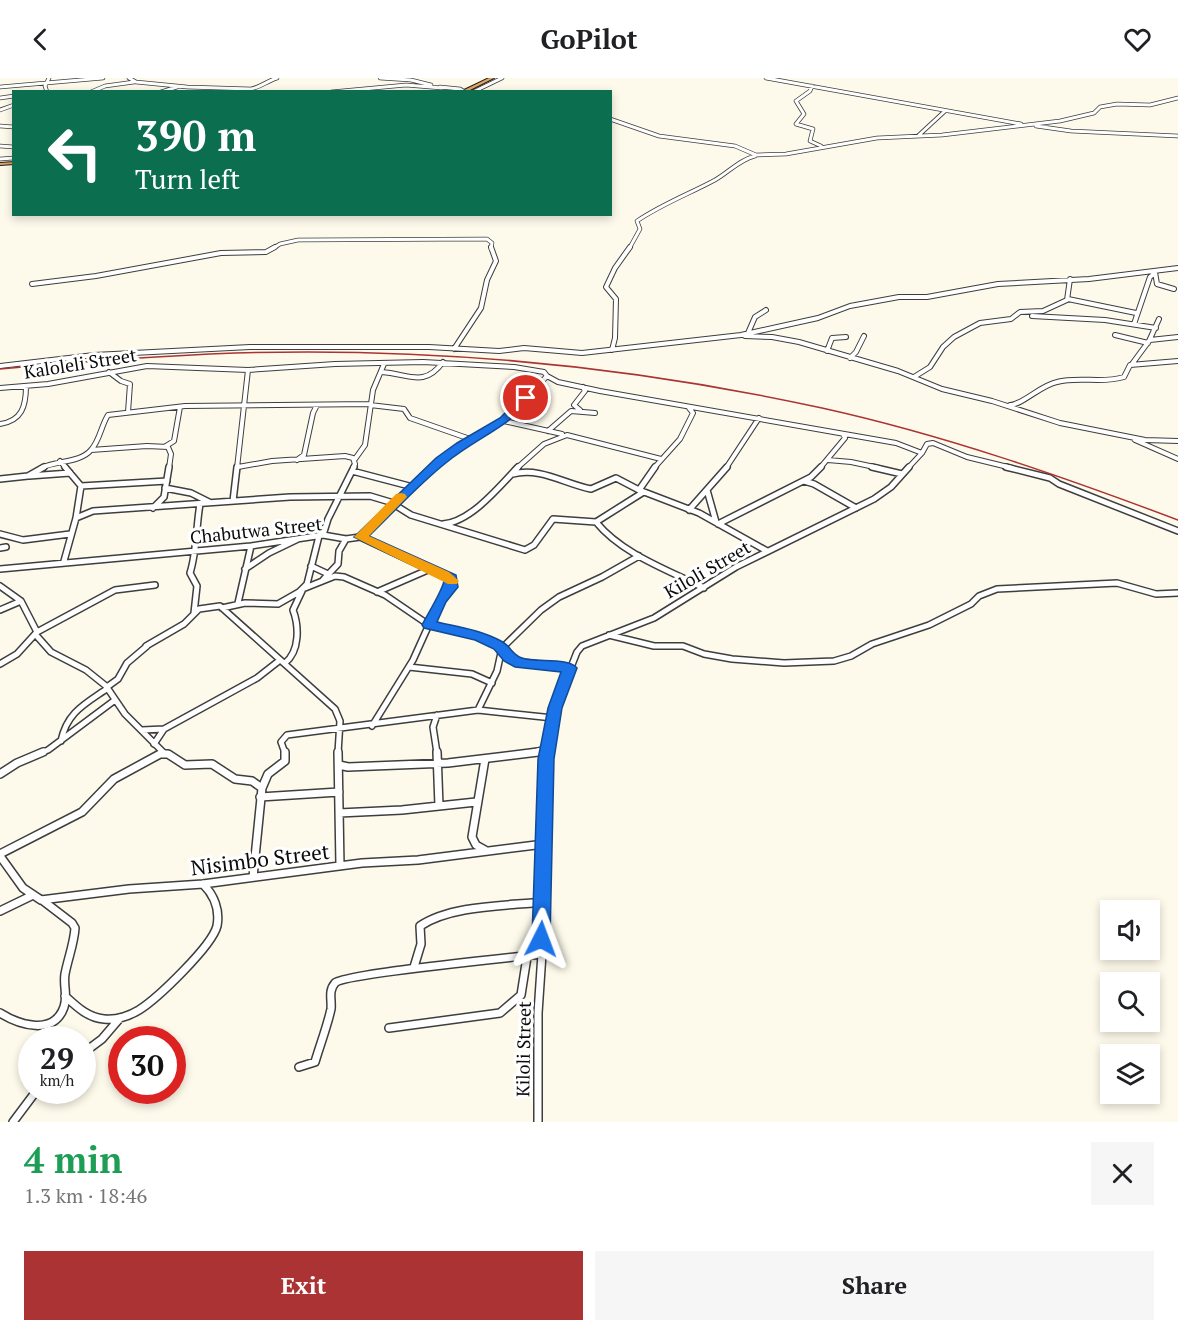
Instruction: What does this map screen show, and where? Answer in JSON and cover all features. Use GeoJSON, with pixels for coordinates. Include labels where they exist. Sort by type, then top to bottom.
{"type":"FeatureCollection","features":[{"type":"Feature","properties":{"kind":"highway"},"geometry":{"type":"LineString","coordinates":[[465,90],[492,78]]}},
{"type":"Feature","properties":{"kind":"street"},"geometry":{"type":"LineString","coordinates":[[9,86],[15,81],[103,78]]}},
{"type":"Feature","properties":{"kind":"street"},"geometry":{"type":"LineString","coordinates":[[129,78],[136,82]]}},
{"type":"Feature","properties":{"kind":"street"},"geometry":{"type":"LineString","coordinates":[[96,90],[105,86],[136,82],[171,87],[251,89],[261,87],[267,81],[277,78]]}},
{"type":"Feature","properties":{"kind":"street"},"geometry":{"type":"LineString","coordinates":[[380,78],[411,80],[442,88]]}},
{"type":"Feature","properties":{"kind":"street"},"geometry":{"type":"LineString","coordinates":[[477,90],[502,78]]}},
{"type":"Feature","properties":{"kind":"street"},"geometry":{"type":"LineString","coordinates":[[766,78],[1057,130],[1120,130],[1178,136]]}},
{"type":"Feature","properties":{"kind":"street"},"geometry":{"type":"LineString","coordinates":[[0,87],[47,80]]}},
{"type":"Feature","properties":{"kind":"street"},"geometry":{"type":"LineString","coordinates":[[352,90],[406,85],[456,90]]}},
{"type":"Feature","properties":{"kind":"street"},"geometry":{"type":"LineString","coordinates":[[812,86],[810,91],[796,101],[804,114],[796,124],[813,129],[810,141],[821,146]]}},
{"type":"Feature","properties":{"kind":"street"},"geometry":{"type":"LineString","coordinates":[[165,90],[171,87]]}},
{"type":"Feature","properties":{"kind":"street"},"geometry":{"type":"LineString","coordinates":[[8,98],[12,97]]}},
{"type":"Feature","properties":{"kind":"street"},"geometry":{"type":"LineString","coordinates":[[612,350],[615,343],[614,307],[616,299],[606,287],[638,235],[640,229],[637,221],[661,206],[721,177],[740,160],[902,135],[1060,121],[1093,114],[1099,107],[1114,104],[1150,105],[1178,98]]}},
{"type":"Feature","properties":{"kind":"street"},"geometry":{"type":"LineString","coordinates":[[0,110],[12,106]]}},
{"type":"Feature","properties":{"kind":"street"},"geometry":{"type":"LineString","coordinates":[[919,135],[945,111]]}},
{"type":"Feature","properties":{"kind":"street"},"geometry":{"type":"LineString","coordinates":[[612,120],[656,136],[735,146],[752,153],[766,155]]}},
{"type":"Feature","properties":{"kind":"street"},"geometry":{"type":"LineString","coordinates":[[32,284],[96,276],[221,253],[266,252],[280,244],[298,240],[487,239],[492,243],[491,250],[496,261],[487,280],[486,295],[478,315],[454,349]]}},
{"type":"Feature","properties":{"kind":"street"},"geometry":{"type":"LineString","coordinates":[[738,336],[818,318],[850,306],[898,297],[927,297],[998,284],[1154,272],[1178,268]]}},
{"type":"Feature","properties":{"kind":"street"},"geometry":{"type":"LineString","coordinates":[[1154,272],[1157,284],[1174,289]]}},
{"type":"Feature","properties":{"kind":"street"},"geometry":{"type":"LineString","coordinates":[[1134,324],[1136,313],[1146,297],[1150,277],[1154,272]]}},
{"type":"Feature","properties":{"kind":"street"},"geometry":{"type":"LineString","coordinates":[[1068,299],[1070,279]]}},
{"type":"Feature","properties":{"kind":"street"},"geometry":{"type":"LineString","coordinates":[[914,377],[930,367],[943,346],[954,337],[980,323],[1011,319],[1015,314],[1043,311],[1068,299],[1136,313]]}},
{"type":"Feature","properties":{"kind":"street"},"geometry":{"type":"LineString","coordinates":[[748,333],[755,317],[766,310]]}},
{"type":"Feature","properties":{"kind":"street"},"geometry":{"type":"LineString","coordinates":[[1015,314],[1156,327]]}},
{"type":"Feature","properties":{"kind":"street"},"geometry":{"type":"LineString","coordinates":[[1006,405],[1016,405],[1048,383],[1070,379],[1090,382],[1121,379],[1149,341],[1159,319]]}},
{"type":"Feature","properties":{"kind":"street"},"geometry":{"type":"LineString","coordinates":[[1115,335],[1149,341],[1178,337]]}},
{"type":"Feature","properties":{"kind":"street"},"geometry":{"type":"LineString","coordinates":[[0,366],[94,356],[222,348],[429,347],[501,351],[524,348],[573,354],[738,336],[777,337],[1060,423],[1128,437],[1178,441]]}},
{"type":"Feature","properties":{"kind":"street"},"geometry":{"type":"LineString","coordinates":[[850,358],[856,352],[864,336]]}},
{"type":"Feature","properties":{"kind":"street"},"geometry":{"type":"LineString","coordinates":[[827,351],[832,338],[846,337]]}},
{"type":"Feature","properties":{"kind":"street"},"geometry":{"type":"LineString","coordinates":[[1132,364],[1178,361]]}},
{"type":"Feature","properties":{"kind":"street"},"geometry":{"type":"LineString","coordinates":[[382,372],[428,378],[435,374],[443,362]]}},
{"type":"Feature","properties":{"kind":"street"},"geometry":{"type":"LineString","coordinates":[[233,501],[248,370],[335,364],[443,362],[522,368],[544,372],[558,382],[689,408],[897,443],[922,453],[927,444],[933,443],[967,457],[1047,477],[1178,531]]}},
{"type":"Feature","properties":{"kind":"street"},"geometry":{"type":"LineString","coordinates":[[142,730],[164,729],[290,658],[299,626],[293,610],[303,589],[314,549],[341,496],[355,459],[362,453],[374,386],[384,364]]}},
{"type":"Feature","properties":{"kind":"street","name":"Kaloleli Street"},"geometry":{"type":"LineString","coordinates":[[0,388],[26,386],[147,366],[248,370]]}},
{"type":"Feature","properties":{"kind":"street"},"geometry":{"type":"LineString","coordinates":[[110,372],[121,381],[130,384],[128,412]]}},
{"type":"Feature","properties":{"kind":"street"},"geometry":{"type":"LineString","coordinates":[[372,726],[409,667],[453,581],[360,537],[440,461],[470,439],[504,421],[547,376]]}},
{"type":"Feature","properties":{"kind":"street"},"geometry":{"type":"LineString","coordinates":[[0,423],[16,420],[25,399],[26,386]]}},
{"type":"Feature","properties":{"kind":"street"},"geometry":{"type":"LineString","coordinates":[[582,410],[574,405],[585,391],[583,387]]}},
{"type":"Feature","properties":{"kind":"street"},"geometry":{"type":"LineString","coordinates":[[28,476],[49,464],[82,458],[91,450],[100,435],[106,417],[128,412],[180,407],[244,404],[370,404],[404,409],[410,418],[470,439]]}},
{"type":"Feature","properties":{"kind":"street"},"geometry":{"type":"LineString","coordinates":[[296,460],[304,455],[313,413],[317,405]]}},
{"type":"Feature","properties":{"kind":"street"},"geometry":{"type":"LineString","coordinates":[[91,450],[166,446],[174,441],[180,407]]}},
{"type":"Feature","properties":{"kind":"street"},"geometry":{"type":"LineString","coordinates":[[76,518],[93,511],[233,501],[341,496],[377,497],[411,515],[525,550],[534,546],[543,530],[554,519],[596,522],[641,492],[662,459],[684,433],[693,413],[689,408]]}},
{"type":"Feature","properties":{"kind":"street"},"geometry":{"type":"LineString","coordinates":[[549,431],[571,411],[582,410],[596,413]]}},
{"type":"Feature","properties":{"kind":"street"},"geometry":{"type":"LineString","coordinates":[[689,510],[695,506],[742,448],[759,418]]}},
{"type":"Feature","properties":{"kind":"street"},"geometry":{"type":"LineString","coordinates":[[504,421],[662,459]]}},
{"type":"Feature","properties":{"kind":"street"},"geometry":{"type":"LineString","coordinates":[[717,523],[814,474],[845,438],[843,434]]}},
{"type":"Feature","properties":{"kind":"street"},"geometry":{"type":"LineString","coordinates":[[438,524],[453,524],[461,520],[489,498],[538,450],[558,437],[567,435]]}},
{"type":"Feature","properties":{"kind":"street"},"geometry":{"type":"LineString","coordinates":[[1128,437],[1178,459]]}},
{"type":"Feature","properties":{"kind":"street"},"geometry":{"type":"LineString","coordinates":[[166,446],[171,454],[164,497],[167,506]]}},
{"type":"Feature","properties":{"kind":"street","name":"Kiloli Street"},"geometry":{"type":"LineString","coordinates":[[538,1122],[538,1013],[542,954],[544,793],[553,718],[579,649],[609,635],[644,623],[736,567],[881,494],[922,453]]}},
{"type":"Feature","properties":{"kind":"street"},"geometry":{"type":"LineString","coordinates":[[239,454],[250,461]]}},
{"type":"Feature","properties":{"kind":"street"},"geometry":{"type":"LineString","coordinates":[[304,455],[312,459]]}},
{"type":"Feature","properties":{"kind":"street"},"geometry":{"type":"LineString","coordinates":[[238,467],[250,461],[345,456],[355,459]]}},
{"type":"Feature","properties":{"kind":"street"},"geometry":{"type":"LineString","coordinates":[[828,460],[851,462],[902,474]]}},
{"type":"Feature","properties":{"kind":"street"},"geometry":{"type":"LineString","coordinates":[[60,462],[81,486],[76,518],[64,561]]}},
{"type":"Feature","properties":{"kind":"street"},"geometry":{"type":"LineString","coordinates":[[352,471],[413,487]]}},
{"type":"Feature","properties":{"kind":"street"},"geometry":{"type":"LineString","coordinates":[[511,475],[526,472],[591,489],[616,478],[641,492],[717,523],[767,552]]}},
{"type":"Feature","properties":{"kind":"street"},"geometry":{"type":"LineString","coordinates":[[0,479],[70,473]]}},
{"type":"Feature","properties":{"kind":"street"},"geometry":{"type":"LineString","coordinates":[[81,486],[167,481]]}},
{"type":"Feature","properties":{"kind":"street"},"geometry":{"type":"LineString","coordinates":[[804,481],[814,484],[856,508]]}},
{"type":"Feature","properties":{"kind":"street"},"geometry":{"type":"LineString","coordinates":[[165,488],[191,493],[213,503]]}},
{"type":"Feature","properties":{"kind":"street"},"geometry":{"type":"LineString","coordinates":[[707,490],[717,523]]}},
{"type":"Feature","properties":{"kind":"street"},"geometry":{"type":"LineString","coordinates":[[153,508],[164,497]]}},
{"type":"Feature","properties":{"kind":"street"},"geometry":{"type":"LineString","coordinates":[[194,613],[197,586],[190,573],[194,560],[200,504]]}},
{"type":"Feature","properties":{"kind":"street"},"geometry":{"type":"LineString","coordinates":[[596,522],[604,532],[639,556],[704,588]]}},
{"type":"Feature","properties":{"kind":"street"},"geometry":{"type":"LineString","coordinates":[[0,534],[23,540],[70,534]]}},
{"type":"Feature","properties":{"kind":"street","name":"Chabutwa Street"},"geometry":{"type":"LineString","coordinates":[[0,569],[64,561],[251,546],[321,536],[360,537]]}},
{"type":"Feature","properties":{"kind":"street"},"geometry":{"type":"LineString","coordinates":[[245,569],[268,553],[300,538]]}},
{"type":"Feature","properties":{"kind":"street"},"geometry":{"type":"LineString","coordinates":[[322,582],[338,564],[339,551],[346,538]]}},
{"type":"Feature","properties":{"kind":"street"},"geometry":{"type":"LineString","coordinates":[[230,614],[244,587],[245,569],[251,546]]}},
{"type":"Feature","properties":{"kind":"street"},"geometry":{"type":"LineString","coordinates":[[478,710],[499,666],[502,648],[551,602],[639,556]]}},
{"type":"Feature","properties":{"kind":"street"},"geometry":{"type":"LineString","coordinates":[[310,566],[328,574]]}},
{"type":"Feature","properties":{"kind":"street"},"geometry":{"type":"LineString","coordinates":[[377,592],[430,569]]}},
{"type":"Feature","properties":{"kind":"street"},"geometry":{"type":"LineString","coordinates":[[61,741],[64,726],[76,710],[118,679],[127,663],[147,646],[184,624],[194,613],[208,607],[222,608],[236,604],[278,604],[303,589],[339,576],[385,595],[429,625],[479,636],[502,648],[509,658],[520,663],[570,668]]}},
{"type":"Feature","properties":{"kind":"street"},"geometry":{"type":"LineString","coordinates":[[609,635],[654,646],[682,646],[704,654],[732,659],[784,663],[827,662],[841,660],[872,644],[929,625],[971,604],[979,596],[999,589],[1117,583],[1156,594],[1178,593]]}},
{"type":"Feature","properties":{"kind":"street"},"geometry":{"type":"LineString","coordinates":[[0,664],[17,654],[36,633],[115,590],[122,587],[155,585]]}},
{"type":"Feature","properties":{"kind":"street"},"geometry":{"type":"LineString","coordinates":[[0,586],[21,601],[36,633],[51,652],[86,670],[107,687],[125,714],[165,754],[185,765],[212,764],[235,779],[252,781],[262,788]]}},
{"type":"Feature","properties":{"kind":"street"},"geometry":{"type":"LineString","coordinates":[[0,610],[21,601]]}},
{"type":"Feature","properties":{"kind":"street"},"geometry":{"type":"LineString","coordinates":[[222,608],[335,709],[340,717],[340,866]]}},
{"type":"Feature","properties":{"kind":"street"},"geometry":{"type":"LineString","coordinates":[[409,667],[472,674],[492,682]]}},
{"type":"Feature","properties":{"kind":"street"},"geometry":{"type":"LineString","coordinates":[[0,774],[17,763],[48,750],[116,700]]}},
{"type":"Feature","properties":{"kind":"street"},"geometry":{"type":"LineString","coordinates":[[253,877],[262,788],[268,774],[285,762],[286,755],[281,741],[287,735],[372,726],[478,710],[553,718]]}},
{"type":"Feature","properties":{"kind":"street"},"geometry":{"type":"LineString","coordinates":[[436,715],[433,727],[439,763],[439,806]]}},
{"type":"Feature","properties":{"kind":"street"},"geometry":{"type":"LineString","coordinates":[[154,744],[164,729]]}},
{"type":"Feature","properties":{"kind":"street"},"geometry":{"type":"LineString","coordinates":[[339,765],[348,767],[439,763],[534,753],[548,748]]}},
{"type":"Feature","properties":{"kind":"street"},"geometry":{"type":"LineString","coordinates":[[0,855],[82,812],[114,779],[155,756],[165,754]]}},
{"type":"Feature","properties":{"kind":"street"},"geometry":{"type":"LineString","coordinates":[[485,759],[476,802],[472,837],[476,845],[486,851]]}},
{"type":"Feature","properties":{"kind":"street"},"geometry":{"type":"LineString","coordinates":[[260,797],[339,792]]}},
{"type":"Feature","properties":{"kind":"street"},"geometry":{"type":"LineString","coordinates":[[339,813],[365,813],[476,802]]}},
{"type":"Feature","properties":{"kind":"street","name":"Nisimbo Street"},"geometry":{"type":"LineString","coordinates":[[0,855],[14,878],[31,896],[41,900],[129,889],[203,884],[340,866],[418,860],[544,844]]}},
{"type":"Feature","properties":{"kind":"street"},"geometry":{"type":"LineString","coordinates":[[96,1044],[120,1018],[145,1006],[195,958],[213,936],[216,923],[214,897],[203,884]]}},
{"type":"Feature","properties":{"kind":"street"},"geometry":{"type":"LineString","coordinates":[[0,911],[31,896]]}},
{"type":"Feature","properties":{"kind":"street"},"geometry":{"type":"LineString","coordinates":[[0,1013],[21,1024],[34,1027],[45,1025],[62,1011],[65,996],[64,980],[75,928],[67,919],[41,900]]}},
{"type":"Feature","properties":{"kind":"street"},"geometry":{"type":"LineString","coordinates":[[414,967],[420,944],[420,926],[425,921],[443,914],[543,902]]}},
{"type":"Feature","properties":{"kind":"street"},"geometry":{"type":"LineString","coordinates":[[299,1067],[312,1064],[316,1059],[330,1008],[331,990],[336,982],[344,978],[385,974],[414,967],[434,968],[542,954]]}},
{"type":"Feature","properties":{"kind":"street"},"geometry":{"type":"LineString","coordinates":[[390,1028],[500,1013],[521,995],[526,957]]}},
{"type":"Feature","properties":{"kind":"street"},"geometry":{"type":"LineString","coordinates":[[65,996],[83,1011],[98,1018],[120,1018]]}},
{"type":"Feature","properties":{"kind":"street"},"geometry":{"type":"LineString","coordinates":[[13,1122],[26,1104]]}},
{"type":"Feature","properties":{"kind":"railway"},"geometry":{"type":"LineString","coordinates":[[0,369],[176,356],[309,352],[456,357],[530,362],[604,371],[750,393],[868,419],[1002,458],[1178,520]]}},
{"type":"Feature","properties":{"kind":"slow traffic"},"geometry":{"type":"LineString","coordinates":[[401,497],[369,531],[360,537],[451,578],[453,581]]}},
{"type":"Feature","properties":{"kind":"route"},"geometry":{"type":"LineString","coordinates":[[526,398],[504,421],[461,445],[440,461],[402,495],[369,531],[360,537],[451,578],[453,581],[451,587],[440,601],[429,625],[479,636],[499,645],[509,658],[520,663],[570,668],[555,708],[546,759],[541,939]]}}]}
